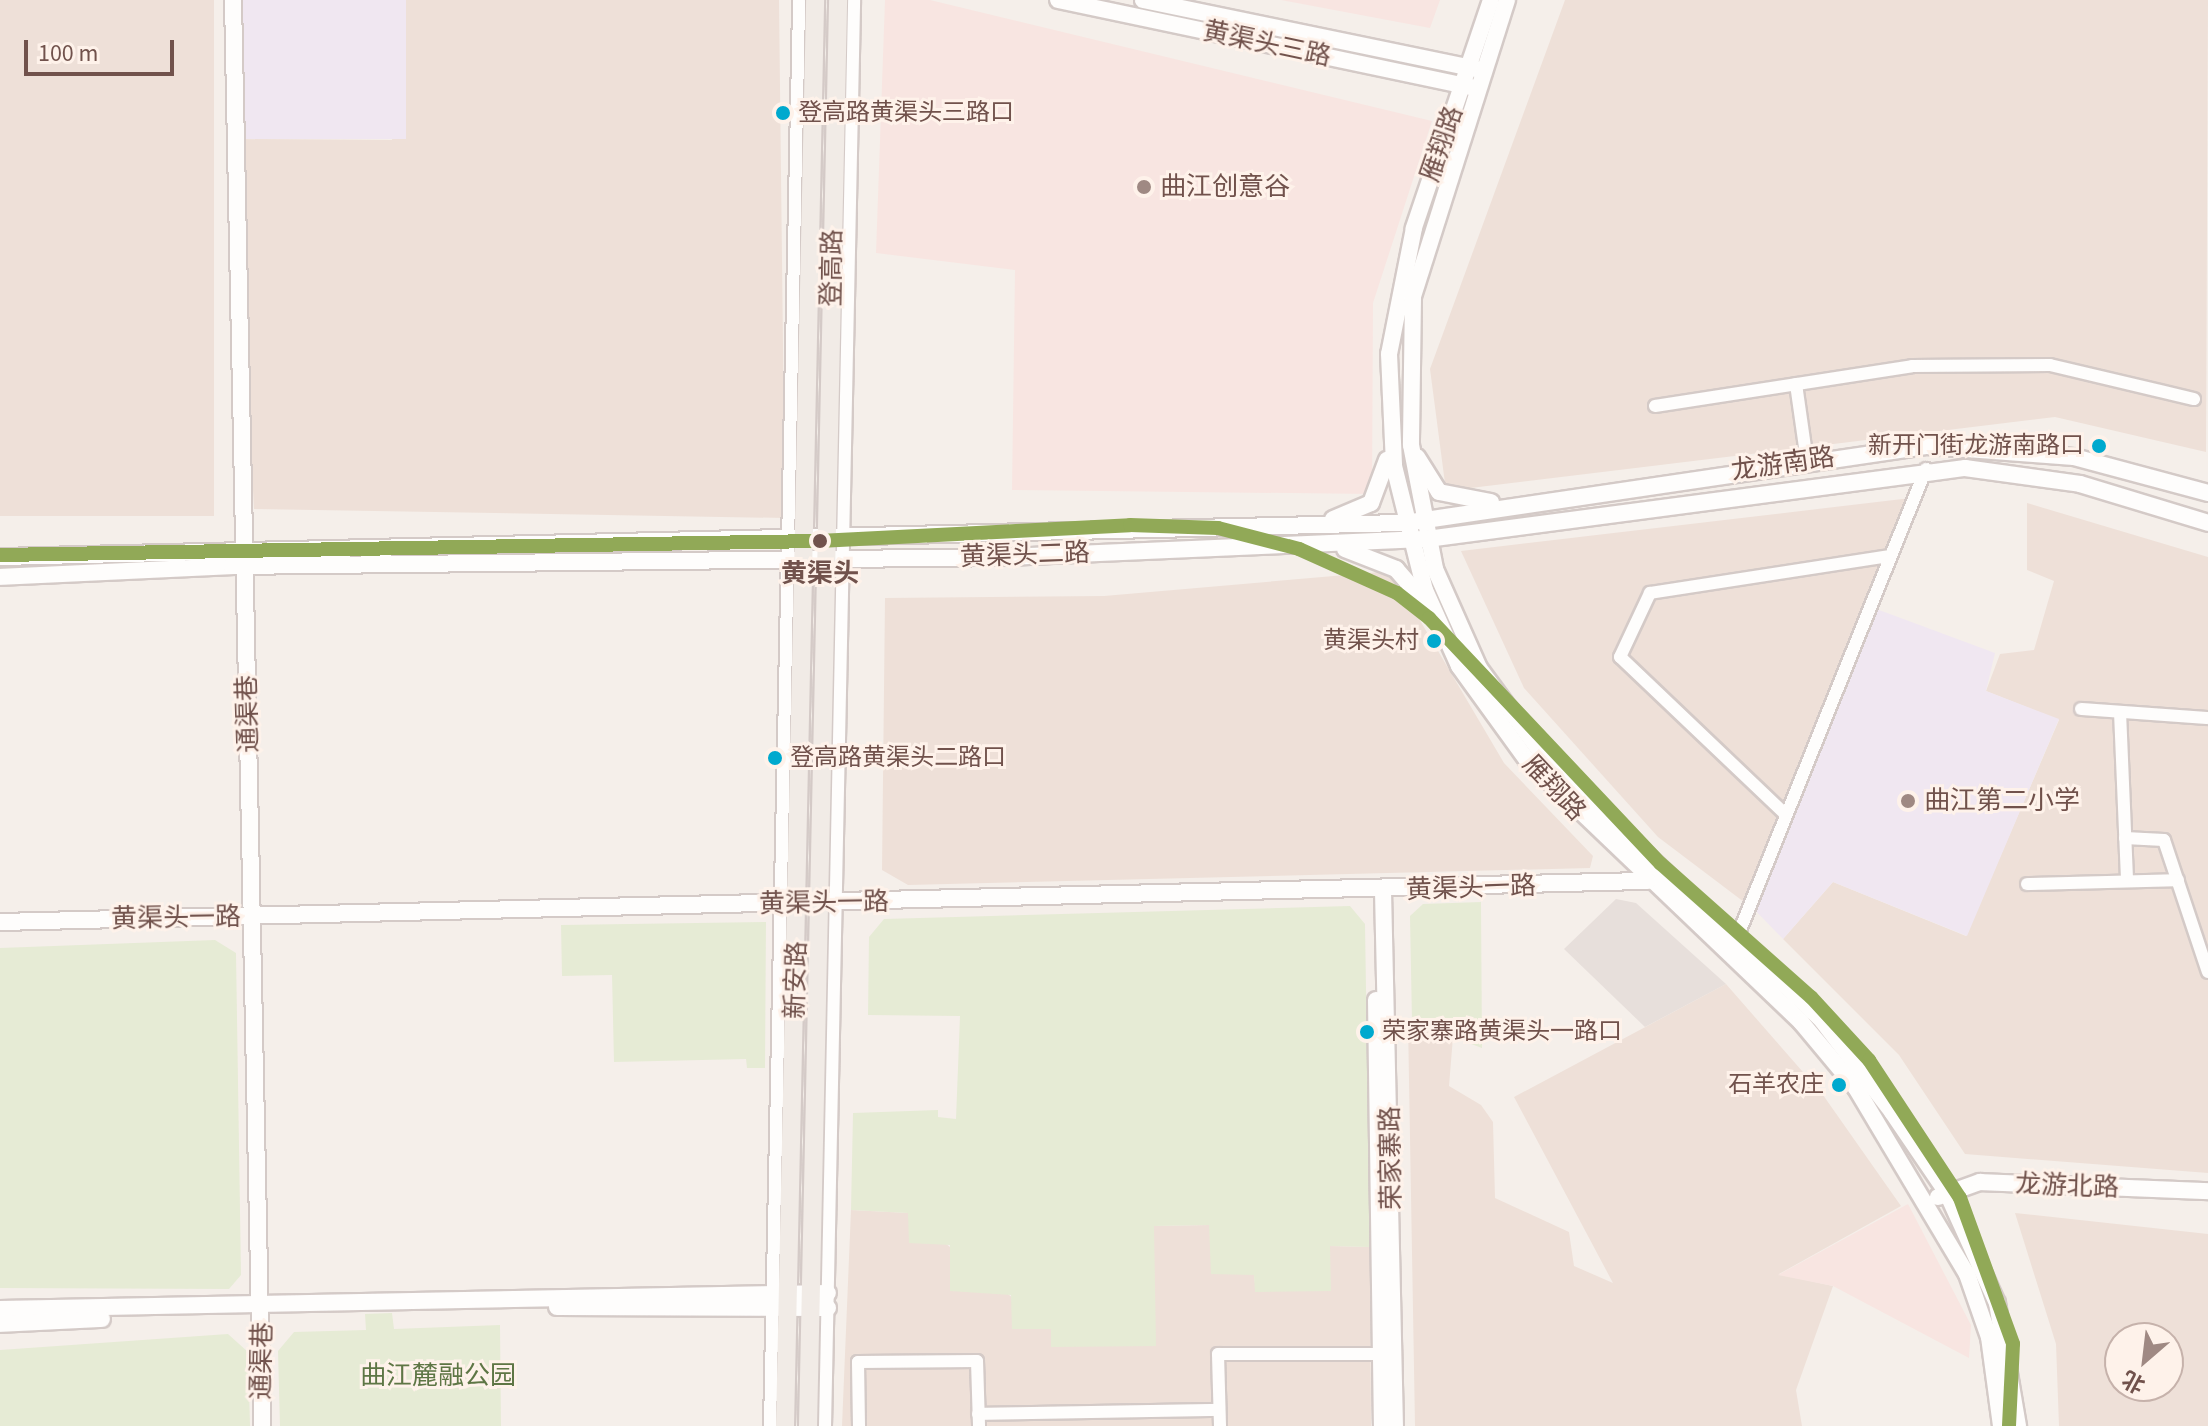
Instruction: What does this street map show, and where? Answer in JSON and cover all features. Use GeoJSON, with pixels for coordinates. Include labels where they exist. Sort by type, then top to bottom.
{"type":"FeatureCollection","features":[{"type":"Feature","properties":{"kind":"main road","name":"通渠巷"},"geometry":{"type":"LineString","coordinates":[[233,0],[262,1426]]}},
{"type":"Feature","properties":{"kind":"main road","name":"登高路"},"geometry":{"type":"LineString","coordinates":[[796,534],[815,0]]}},
{"type":"Feature","properties":{"kind":"main road","name":"登高路"},"geometry":{"type":"LineString","coordinates":[[836,536],[838,0]]}},
{"type":"Feature","properties":{"kind":"main road","name":"黄渠头三路"},"geometry":{"type":"LineString","coordinates":[[1058,0],[1469,87]]}},
{"type":"Feature","properties":{"kind":"main road","name":"黄渠头三路"},"geometry":{"type":"LineString","coordinates":[[1143,0],[1474,69]]}},
{"type":"Feature","properties":{"kind":"main road","name":"雁翔路"},"geometry":{"type":"LineString","coordinates":[[1491,0],[1417,276],[1408,352],[1411,445],[1427,539],[1465,641],[1527,737],[1617,834],[1736,940],[1843,1044],[1947,1193],[2006,1331],[2018,1426]]}},
{"type":"Feature","properties":{"kind":"main road","name":"雁翔路"},"geometry":{"type":"LineString","coordinates":[[1474,69],[1507,0]]}},
{"type":"Feature","properties":{"kind":"main road","name":"雁翔路"},"geometry":{"type":"LineString","coordinates":[[1469,87],[1403,276],[1389,354],[1390,434],[1405,523],[1439,623],[1459,666],[1512,742],[1647,881],[1822,1045],[1929,1200],[1984,1319],[2001,1426]]}},
{"type":"Feature","properties":{"kind":"main road"},"geometry":{"type":"LineString","coordinates":[[1312,525],[1374,499],[1384,482],[1390,434]]}},
{"type":"Feature","properties":{"kind":"main road"},"geometry":{"type":"LineString","coordinates":[[1411,445],[1446,496],[1517,503]]}},
{"type":"Feature","properties":{"kind":"main road","name":"龙游南路"},"geometry":{"type":"LineString","coordinates":[[1405,523],[1517,503],[1927,446],[2004,448],[2094,461],[2208,493]]}},
{"type":"Feature","properties":{"kind":"main road","name":"龙游南路"},"geometry":{"type":"LineString","coordinates":[[1427,539],[1926,469],[2030,473],[2208,523]]}},
{"type":"Feature","properties":{"kind":"main road","name":"黄渠头二路"},"geometry":{"type":"LineString","coordinates":[[0,577],[243,558],[796,534],[836,536],[1405,523]]}},
{"type":"Feature","properties":{"kind":"main road","name":"新安路"},"geometry":{"type":"LineString","coordinates":[[785,1426],[780,1300],[796,534]]}},
{"type":"Feature","properties":{"kind":"main road","name":"新安路"},"geometry":{"type":"LineString","coordinates":[[808,1426],[820,1301],[836,536]]}},
{"type":"Feature","properties":{"kind":"main road","name":"黄渠头二路"},"geometry":{"type":"LineString","coordinates":[[0,557],[835,560],[1427,539]]}},
{"type":"Feature","properties":{"kind":"main road"},"geometry":{"type":"LineString","coordinates":[[1320,544],[1396,569],[1439,623]]}},
{"type":"Feature","properties":{"kind":"main road","name":"黄渠头一路"},"geometry":{"type":"LineString","coordinates":[[0,922],[1379,891],[1647,881]]}},
{"type":"Feature","properties":{"kind":"main road","name":"荣家寨路"},"geometry":{"type":"LineString","coordinates":[[1379,891],[1382,1426]]}},
{"type":"Feature","properties":{"kind":"main road","name":"荣家寨路"},"geometry":{"type":"LineString","coordinates":[[1379,891],[1395,1426]]}},
{"type":"Feature","properties":{"kind":"main road","name":"龙游北路"},"geometry":{"type":"LineString","coordinates":[[1929,1200],[1980,1182],[2208,1191]]}},
{"type":"Feature","properties":{"kind":"main road"},"geometry":{"type":"LineString","coordinates":[[0,1324],[262,1311],[820,1301]]}},
{"type":"Feature","properties":{"kind":"main road"},"geometry":{"type":"LineString","coordinates":[[0,1309],[262,1311]]}},
{"type":"Feature","properties":{"kind":"street"},"geometry":{"type":"LineString","coordinates":[[796,534],[799,0]]}},
{"type":"Feature","properties":{"kind":"street"},"geometry":{"type":"LineString","coordinates":[[836,536],[854,0]]}},
{"type":"Feature","properties":{"kind":"street"},"geometry":{"type":"LineString","coordinates":[[1655,406],[1912,366],[2050,365],[2194,399]]}},
{"type":"Feature","properties":{"kind":"street"},"geometry":{"type":"LineString","coordinates":[[1796,384],[1807,461]]}},
{"type":"Feature","properties":{"kind":"street"},"geometry":{"type":"LineString","coordinates":[[1736,940],[1783,812],[1926,469]]}},
{"type":"Feature","properties":{"kind":"street"},"geometry":{"type":"LineString","coordinates":[[1783,812],[1620,657],[1650,593],[1889,556]]}},
{"type":"Feature","properties":{"kind":"street"},"geometry":{"type":"LineString","coordinates":[[2081,709],[2208,718]]}},
{"type":"Feature","properties":{"kind":"street"},"geometry":{"type":"LineString","coordinates":[[2120,712],[2127,881]]}},
{"type":"Feature","properties":{"kind":"street"},"geometry":{"type":"LineString","coordinates":[[2125,838],[2164,840],[2208,972]]}},
{"type":"Feature","properties":{"kind":"street"},"geometry":{"type":"LineString","coordinates":[[2027,884],[2178,880]]}},
{"type":"Feature","properties":{"kind":"street"},"geometry":{"type":"LineString","coordinates":[[770,1426],[780,1300]]}},
{"type":"Feature","properties":{"kind":"street"},"geometry":{"type":"LineString","coordinates":[[820,1301],[825,1426]]}},
{"type":"Feature","properties":{"kind":"street"},"geometry":{"type":"LineString","coordinates":[[1220,1426],[1218,1354],[1381,1354]]}},
{"type":"Feature","properties":{"kind":"street"},"geometry":{"type":"LineString","coordinates":[[859,1426],[858,1362],[977,1361],[978,1420],[1219,1410]]}},
{"type":"Feature","properties":{"kind":"shaded area"},"geometry":{"type":"Polygon","coordinates":[[[0,0],[214,0],[214,516],[0,516],[0,0]]]}},
{"type":"Feature","properties":{"kind":"shaded area"},"geometry":{"type":"Polygon","coordinates":[[[240,0],[406,0],[406,139],[240,139],[240,0]]]}},
{"type":"Feature","properties":{"kind":"shaded area"},"geometry":{"type":"Polygon","coordinates":[[[406,0],[779,0],[785,518],[254,509],[235,139],[392,140],[406,0]]]}},
{"type":"Feature","properties":{"kind":"shaded area","name":"曲江创意谷"},"geometry":{"type":"Polygon","coordinates":[[[885,0],[930,0],[1432,121],[1373,303],[1372,494],[1012,490],[1015,270],[876,253],[885,0]]]}},
{"type":"Feature","properties":{"kind":"shaded area"},"geometry":{"type":"Polygon","coordinates":[[[1281,0],[1440,0],[1430,28],[1281,0]]]}},
{"type":"Feature","properties":{"kind":"shaded area"},"geometry":{"type":"Polygon","coordinates":[[[1565,0],[2208,0],[2206,452],[2055,417],[1446,491],[1430,369],[1565,0]]]}},
{"type":"Feature","properties":{"kind":"shaded area"},"geometry":{"type":"Polygon","coordinates":[[[1911,498],[1744,902],[1658,837],[1524,688],[1461,551],[1911,498]]]}},
{"type":"Feature","properties":{"kind":"shaded area"},"geometry":{"type":"Polygon","coordinates":[[[2027,503],[2208,557],[2208,1173],[1965,1154],[1899,1055],[1783,939],[1833,882],[1966,936],[2059,720],[1986,691],[2000,654],[2034,650],[2054,581],[2027,570],[2027,503]]]}},
{"type":"Feature","properties":{"kind":"shaded area"},"geometry":{"type":"Polygon","coordinates":[[[1380,572],[1398,583],[1504,763],[1593,856],[1590,868],[908,885],[882,870],[885,598],[1104,596],[1380,572]]]}},
{"type":"Feature","properties":{"kind":"shaded area","name":"曲江第二小学"},"geometry":{"type":"Polygon","coordinates":[[[1871,607],[1995,653],[1986,691],[2059,719],[1967,936],[1833,882],[1783,939],[1750,905],[1871,607]]]}},
{"type":"Feature","properties":{"kind":"shaded area"},"geometry":{"type":"Polygon","coordinates":[[[1616,899],[1636,903],[1726,984],[1645,1027],[1564,949],[1616,899]]]}},
{"type":"Feature","properties":{"kind":"shaded area"},"geometry":{"type":"Polygon","coordinates":[[[1726,984],[1823,1095],[1901,1206],[1779,1274],[1833,1286],[1796,1390],[1802,1426],[1415,1426],[1408,1022],[1453,1037],[1449,1086],[1481,1105],[1493,1122],[1495,1198],[1569,1232],[1574,1266],[1613,1283],[1514,1097],[1726,984]]]}},
{"type":"Feature","properties":{"kind":"shaded area"},"geometry":{"type":"Polygon","coordinates":[[[1908,1204],[1971,1325],[1969,1358],[1833,1286],[1778,1275],[1908,1204]]]}},
{"type":"Feature","properties":{"kind":"shaded area"},"geometry":{"type":"Polygon","coordinates":[[[851,1210],[908,1213],[1051,1329],[1052,1347],[1153,1226],[1209,1225],[1254,1275],[1256,1292],[1330,1246],[1370,1247],[1371,1426],[842,1426],[851,1210]]]}},
{"type":"Feature","properties":{"kind":"shaded area"},"geometry":{"type":"Polygon","coordinates":[[[2015,1213],[2208,1234],[2208,1426],[2059,1426],[2056,1344],[2015,1213]]]}},
{"type":"Feature","properties":{"kind":"green space"},"geometry":{"type":"Polygon","coordinates":[[[1481,902],[1482,1048],[1412,1022],[1410,916],[1423,904],[1481,902]]]}},
{"type":"Feature","properties":{"kind":"green space"},"geometry":{"type":"Polygon","coordinates":[[[1350,906],[1365,924],[1370,1247],[1330,1246],[1331,1291],[1255,1292],[1254,1275],[1211,1274],[1209,1225],[1154,1226],[1156,1346],[1051,1347],[1051,1329],[1012,1329],[1011,1295],[950,1291],[950,1245],[909,1243],[908,1213],[851,1210],[853,1113],[938,1110],[938,1117],[956,1119],[960,1016],[868,1015],[869,937],[884,919],[1350,906]]]}},
{"type":"Feature","properties":{"kind":"green space"},"geometry":{"type":"Polygon","coordinates":[[[766,922],[765,1068],[747,1068],[746,1059],[614,1062],[612,975],[562,976],[561,925],[766,922]]]}},
{"type":"Feature","properties":{"kind":"green space"},"geometry":{"type":"Polygon","coordinates":[[[215,940],[236,953],[241,1275],[229,1289],[0,1288],[0,948],[215,940]]]}},
{"type":"Feature","properties":{"kind":"green space","name":"曲江麓融公园"},"geometry":{"type":"Polygon","coordinates":[[[392,1313],[394,1329],[500,1325],[501,1426],[280,1426],[278,1351],[294,1332],[366,1330],[365,1314],[392,1313]]]}},
{"type":"Feature","properties":{"kind":"green space"},"geometry":{"type":"Polygon","coordinates":[[[228,1334],[248,1352],[250,1426],[0,1426],[0,1350],[228,1334]]]}},
{"type":"Feature","properties":{"kind":"transit line"},"geometry":{"type":"LineString","coordinates":[[0,555],[819,541],[1130,525],[1218,528],[1299,549],[1397,593],[1429,618],[1661,864],[1811,997],[1869,1060],[1960,1198],[2013,1344],[2009,1426]]}},
{"type":"Feature","properties":{"kind":"place","name":"登高路黄渠头三路口"},"geometry":{"type":"Point","coordinates":[783,113]}},
{"type":"Feature","properties":{"kind":"place","name":"曲江创意谷"},"geometry":{"type":"Point","coordinates":[1144,187]}},
{"type":"Feature","properties":{"kind":"place","name":"新开门街龙游南路口"},"geometry":{"type":"Point","coordinates":[2099,446]}},
{"type":"Feature","properties":{"kind":"place","name":"黄渠头"},"geometry":{"type":"Point","coordinates":[820,541]}},
{"type":"Feature","properties":{"kind":"place","name":"黄渠头村"},"geometry":{"type":"Point","coordinates":[1434,641]}},
{"type":"Feature","properties":{"kind":"place","name":"登高路黄渠头二路口"},"geometry":{"type":"Point","coordinates":[775,758]}},
{"type":"Feature","properties":{"kind":"place","name":"曲江第二小学"},"geometry":{"type":"Point","coordinates":[1908,801]}},
{"type":"Feature","properties":{"kind":"place","name":"荣家寨路黄渠头一路口"},"geometry":{"type":"Point","coordinates":[1367,1032]}},
{"type":"Feature","properties":{"kind":"place","name":"石羊农庄"},"geometry":{"type":"Point","coordinates":[1839,1085]}}]}
